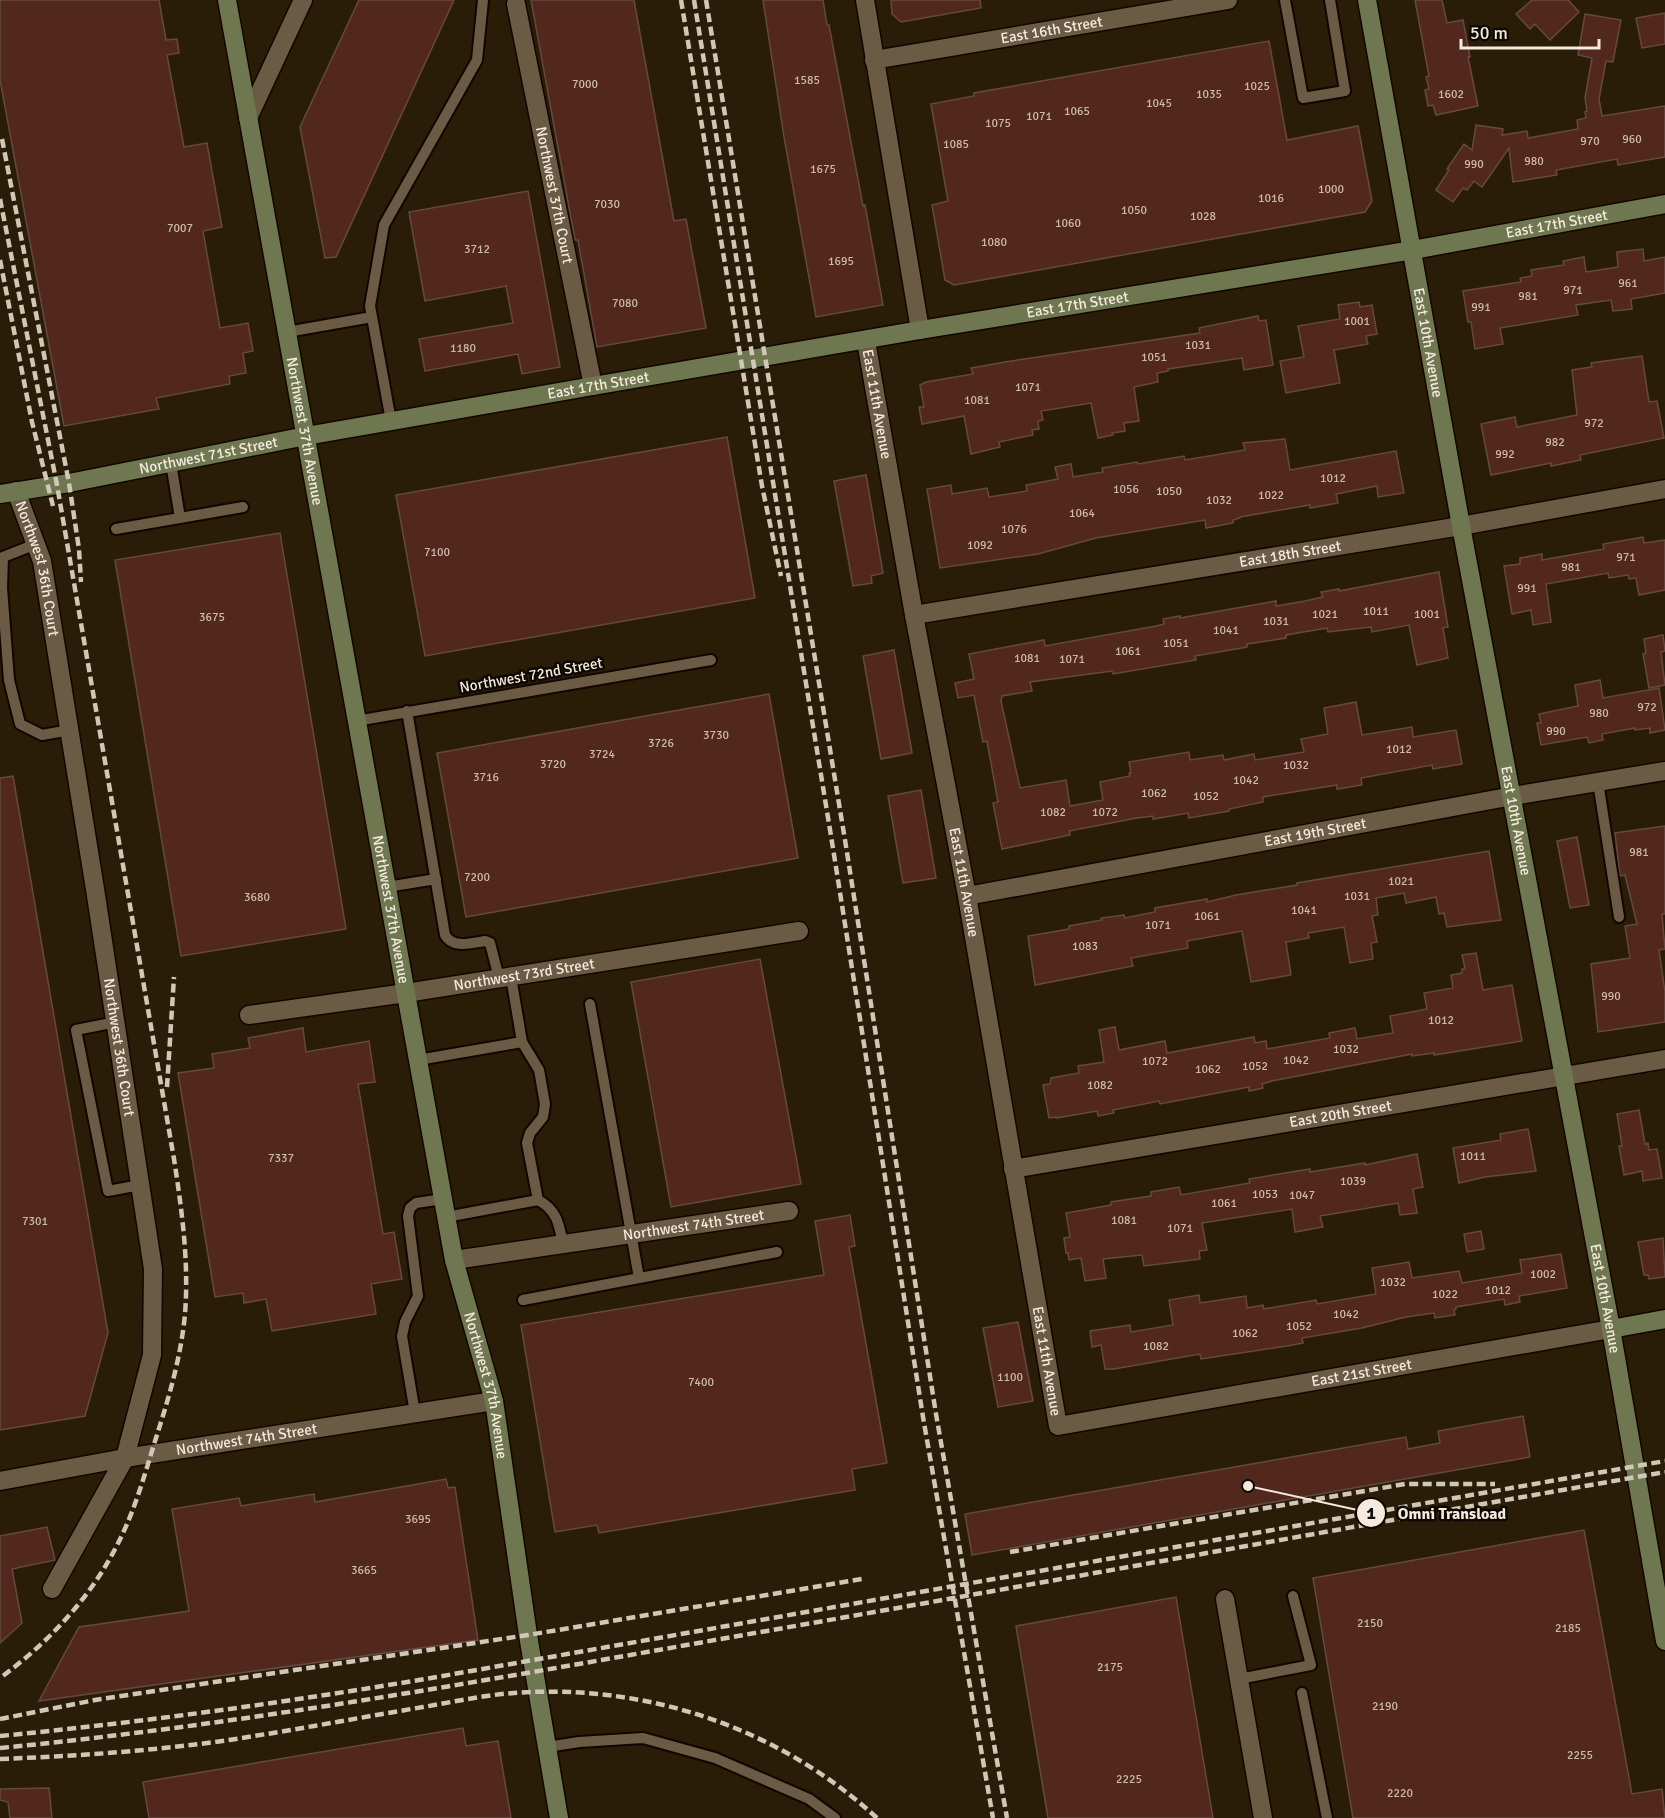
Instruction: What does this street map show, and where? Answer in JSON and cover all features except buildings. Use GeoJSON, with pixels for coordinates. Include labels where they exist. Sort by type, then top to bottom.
{"type":"FeatureCollection","features":[{"type":"Feature","properties":{"kind":"street","name":"Northwest 37th Avenue"},"geometry":{"type":"LineString","coordinates":[[227,0],[444,1208],[454,1260],[494,1401],[528,1635],[559,1818]]}},
{"type":"Feature","properties":{"kind":"street"},"geometry":{"type":"LineString","coordinates":[[248,118],[303,0]]}},
{"type":"Feature","properties":{"kind":"street"},"geometry":{"type":"LineString","coordinates":[[865,0],[920,330]]}},
{"type":"Feature","properties":{"kind":"street","name":"East 16th Street"},"geometry":{"type":"LineString","coordinates":[[874,60],[1228,0]]}},
{"type":"Feature","properties":{"kind":"street","name":"East 10th Avenue"},"geometry":{"type":"LineString","coordinates":[[1367,0],[1461,526],[1611,1329],[1664,1634]]}},
{"type":"Feature","properties":{"kind":"street","name":"Northwest 37th Court"},"geometry":{"type":"LineString","coordinates":[[516,4],[593,386]]}},
{"type":"Feature","properties":{"kind":"street","name":"East 17th Street"},"geometry":{"type":"LineString","coordinates":[[487,405],[920,330],[1413,250],[1665,204]]}},
{"type":"Feature","properties":{"kind":"street","name":"East 11th Avenue"},"geometry":{"type":"LineString","coordinates":[[866,340],[914,615],[967,896],[1058,1426]]}},
{"type":"Feature","properties":{"kind":"street","name":"Northwest 71st Street"},"geometry":{"type":"LineString","coordinates":[[8,493],[306,436],[487,405]]}},
{"type":"Feature","properties":{"kind":"street","name":"East 18th Street"},"geometry":{"type":"LineString","coordinates":[[914,615],[1461,526],[1665,489]]}},
{"type":"Feature","properties":{"kind":"street","name":"Northwest 36th Court"},"geometry":{"type":"LineString","coordinates":[[8,493],[36,544],[42,561],[153,1269],[152,1355],[125,1458],[52,1589]]}},
{"type":"Feature","properties":{"kind":"street","name":"East 19th Street"},"geometry":{"type":"LineString","coordinates":[[967,896],[1513,796],[1665,771]]}},
{"type":"Feature","properties":{"kind":"street","name":"Northwest 73rd Street"},"geometry":{"type":"LineString","coordinates":[[249,1015],[505,978],[799,931]]}},
{"type":"Feature","properties":{"kind":"street","name":"East 20th Street"},"geometry":{"type":"LineString","coordinates":[[1013,1169],[1564,1078],[1665,1059]]}},
{"type":"Feature","properties":{"kind":"street","name":"Northwest 74th Street"},"geometry":{"type":"LineString","coordinates":[[454,1260],[789,1211]]}},
{"type":"Feature","properties":{"kind":"street","name":"East 21st Street"},"geometry":{"type":"LineString","coordinates":[[1058,1426],[1665,1319]]}},
{"type":"Feature","properties":{"kind":"street","name":"Northwest 74th Street"},"geometry":{"type":"LineString","coordinates":[[0,1481],[125,1458],[494,1401]]}},
{"type":"Feature","properties":{"kind":"street"},"geometry":{"type":"LineString","coordinates":[[1225,1599],[1263,1818]]}},
{"type":"Feature","properties":{"kind":"lane"},"geometry":{"type":"LineString","coordinates":[[391,422],[370,306],[384,225],[477,60],[483,0]]}},
{"type":"Feature","properties":{"kind":"lane"},"geometry":{"type":"LineString","coordinates":[[1284,0],[1303,98],[1345,91],[1330,0]]}},
{"type":"Feature","properties":{"kind":"lane"},"geometry":{"type":"LineString","coordinates":[[287,332],[372,316]]}},
{"type":"Feature","properties":{"kind":"lane"},"geometry":{"type":"LineString","coordinates":[[171,463],[180,518]]}},
{"type":"Feature","properties":{"kind":"lane"},"geometry":{"type":"LineString","coordinates":[[116,529],[243,507]]}},
{"type":"Feature","properties":{"kind":"lane"},"geometry":{"type":"LineString","coordinates":[[36,544],[3,557],[2,588],[9,680],[20,724],[42,735],[69,730]]}},
{"type":"Feature","properties":{"kind":"lane","name":"Northwest 72nd Street"},"geometry":{"type":"LineString","coordinates":[[356,721],[711,660]]}},
{"type":"Feature","properties":{"kind":"lane"},"geometry":{"type":"LineString","coordinates":[[407,711],[445,935],[454,944],[485,941],[490,943],[505,978],[522,1041],[539,1070],[545,1104],[543,1117],[530,1133],[527,1143],[538,1200]]}},
{"type":"Feature","properties":{"kind":"lane"},"geometry":{"type":"LineString","coordinates":[[1598,782],[1619,916]]}},
{"type":"Feature","properties":{"kind":"lane"},"geometry":{"type":"LineString","coordinates":[[387,887],[436,879]]}},
{"type":"Feature","properties":{"kind":"lane"},"geometry":{"type":"LineString","coordinates":[[590,1004],[639,1278]]}},
{"type":"Feature","properties":{"kind":"lane"},"geometry":{"type":"LineString","coordinates":[[116,1022],[76,1030],[108,1191],[140,1185]]}},
{"type":"Feature","properties":{"kind":"lane"},"geometry":{"type":"LineString","coordinates":[[418,1060],[522,1041]]}},
{"type":"Feature","properties":{"kind":"lane"},"geometry":{"type":"LineString","coordinates":[[415,1413],[402,1336],[405,1322],[418,1296],[408,1216],[410,1208],[416,1203],[444,1208],[538,1200],[549,1206],[558,1219],[563,1244]]}},
{"type":"Feature","properties":{"kind":"lane"},"geometry":{"type":"LineString","coordinates":[[523,1300],[777,1252]]}},
{"type":"Feature","properties":{"kind":"lane"},"geometry":{"type":"LineString","coordinates":[[1239,1679],[1311,1665],[1293,1596]]}},
{"type":"Feature","properties":{"kind":"lane"},"geometry":{"type":"LineString","coordinates":[[1302,1693],[1327,1818]]}},
{"type":"Feature","properties":{"kind":"lane"},"geometry":{"type":"LineString","coordinates":[[547,1747],[579,1742],[643,1738],[715,1758],[809,1799],[835,1818]]}},
{"type":"Feature","properties":{"kind":"railway"},"geometry":{"type":"LineString","coordinates":[[681,0],[762,486],[781,576]]}},
{"type":"Feature","properties":{"kind":"railway"},"geometry":{"type":"LineString","coordinates":[[694,0],[832,842],[923,1417],[993,1818]]}},
{"type":"Feature","properties":{"kind":"railway"},"geometry":{"type":"LineString","coordinates":[[706,0],[845,840],[936,1414],[1007,1818]]}},
{"type":"Feature","properties":{"kind":"railway"},"geometry":{"type":"LineString","coordinates":[[2,139],[69,483],[79,549],[81,582]]}},
{"type":"Feature","properties":{"kind":"railway"},"geometry":{"type":"LineString","coordinates":[[0,199],[57,485],[174,1159],[182,1217],[186,1275],[185,1314],[174,1377],[141,1486],[123,1533],[100,1575],[71,1613],[37,1648],[0,1678]]}},
{"type":"Feature","properties":{"kind":"railway"},"geometry":{"type":"LineString","coordinates":[[0,260],[32,422],[53,506]]}},
{"type":"Feature","properties":{"kind":"railway"},"geometry":{"type":"LineString","coordinates":[[167,1087],[174,977]]}},
{"type":"Feature","properties":{"kind":"railway"},"geometry":{"type":"LineString","coordinates":[[0,1736],[216,1711],[431,1678],[1665,1461]]}},
{"type":"Feature","properties":{"kind":"railway"},"geometry":{"type":"LineString","coordinates":[[0,1748],[185,1726],[462,1684],[1665,1472]]}},
{"type":"Feature","properties":{"kind":"railway"},"geometry":{"type":"LineString","coordinates":[[1010,1552],[1405,1484],[1495,1484]]}},
{"type":"Feature","properties":{"kind":"railway"},"geometry":{"type":"LineString","coordinates":[[0,1719],[95,1700],[528,1635],[862,1579]]}},
{"type":"Feature","properties":{"kind":"railway"},"geometry":{"type":"LineString","coordinates":[[0,1759],[115,1753],[200,1744],[491,1695],[563,1692],[613,1696],[661,1704],[708,1718],[754,1736],[798,1759],[839,1786],[877,1818]]}},
{"type":"Feature","properties":{"kind":"place","name":"Omni Transload"},"geometry":{"type":"Point","coordinates":[1248,1486]}}]}
